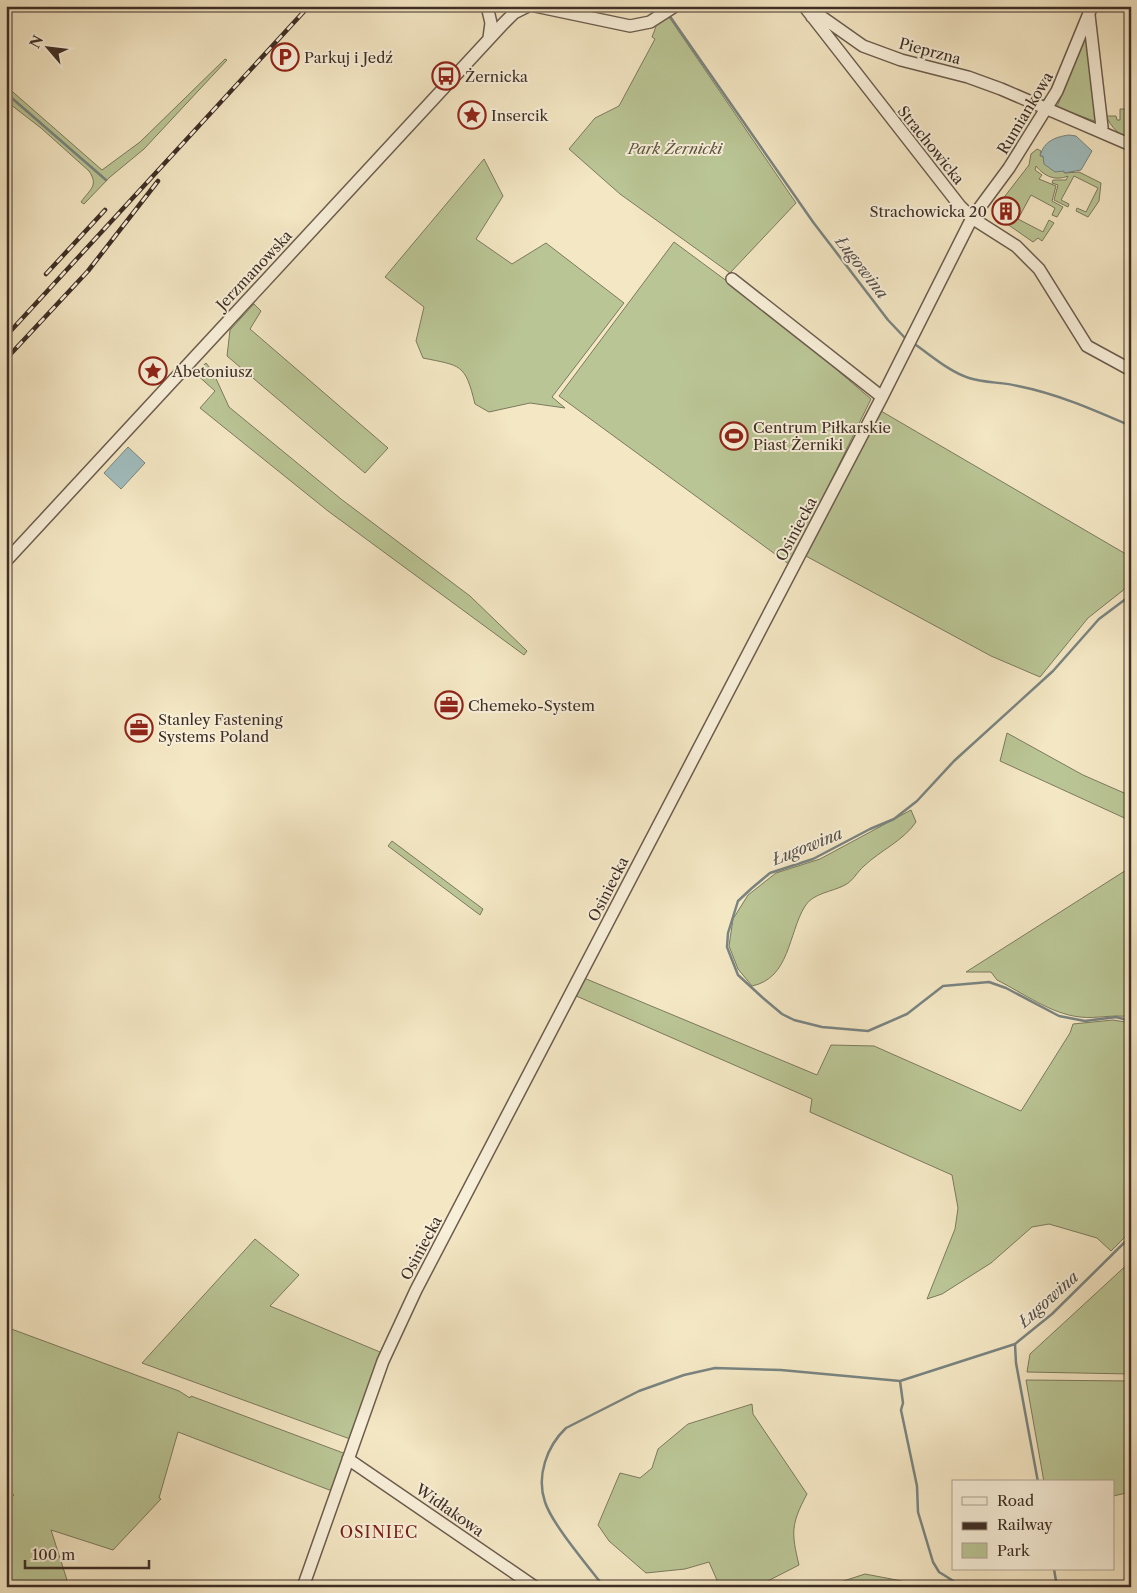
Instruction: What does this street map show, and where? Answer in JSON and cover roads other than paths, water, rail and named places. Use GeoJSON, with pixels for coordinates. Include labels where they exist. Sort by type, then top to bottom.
{"type":"FeatureCollection","features":[{"type":"Feature","properties":{"kind":"street"},"geometry":{"type":"LineString","coordinates":[[487,6],[491,23],[489,38]]}},
{"type":"Feature","properties":{"kind":"street","name":"Jerzmanowska"},"geometry":{"type":"LineString","coordinates":[[6,561],[489,38],[508,18],[528,6]]}},
{"type":"Feature","properties":{"kind":"street"},"geometry":{"type":"LineString","coordinates":[[535,6],[630,26],[642,25],[674,7]]}},
{"type":"Feature","properties":{"kind":"street","name":"Strachowicka"},"geometry":{"type":"LineString","coordinates":[[804,6],[884,110],[972,218],[1016,246],[1039,269],[1087,346],[1131,370]]}},
{"type":"Feature","properties":{"kind":"street","name":"Rumiankowa"},"geometry":{"type":"LineString","coordinates":[[972,218],[988,200],[1058,91],[1090,11]]}},
{"type":"Feature","properties":{"kind":"street","name":"Rumiankowa"},"geometry":{"type":"LineString","coordinates":[[1090,11],[1102,127],[1100,131]]}},
{"type":"Feature","properties":{"kind":"street","name":"Pieprzna"},"geometry":{"type":"LineString","coordinates":[[812,17],[819,15],[863,46],[901,60],[968,77],[1047,109]]}},
{"type":"Feature","properties":{"kind":"street"},"geometry":{"type":"LineString","coordinates":[[1047,109],[1131,145]]}},
{"type":"Feature","properties":{"kind":"street","name":"Osiniecka"},"geometry":{"type":"LineString","coordinates":[[303,1587],[383,1361],[416,1290],[882,397],[972,218]]}},
{"type":"Feature","properties":{"kind":"street"},"geometry":{"type":"LineString","coordinates":[[732,279],[882,397]]}},
{"type":"Feature","properties":{"kind":"street","name":"Widłakowa"},"geometry":{"type":"LineString","coordinates":[[348,1459],[535,1587]]}},
{"type":"Feature","properties":{"kind":"water"},"geometry":{"type":"Polygon","coordinates":[[[1076,136],[1092,151],[1081,170],[1064,173],[1064,171],[1055,172],[1044,164],[1043,156],[1040,156],[1047,143],[1059,137],[1076,136]]]}},
{"type":"Feature","properties":{"kind":"water"},"geometry":{"type":"Polygon","coordinates":[[[128,447],[145,463],[121,489],[104,473],[128,447]]]}},
{"type":"Feature","properties":{"kind":"waterway","name":"Ługowina"},"geometry":{"type":"LineString","coordinates":[[669,15],[813,222],[888,320],[906,339]]}},
{"type":"Feature","properties":{"kind":"waterway"},"geometry":{"type":"LineString","coordinates":[[6,93],[106,180]]}},
{"type":"Feature","properties":{"kind":"waterway","name":"Ługowina"},"geometry":{"type":"LineString","coordinates":[[913,343],[961,375],[981,381],[1012,385],[1047,393],[1090,408],[1131,426]]}},
{"type":"Feature","properties":{"kind":"waterway","name":"Ługowina"},"geometry":{"type":"LineString","coordinates":[[1131,595],[1099,619],[1053,671],[954,761],[917,801],[894,819],[870,829],[813,859],[770,873],[752,888],[738,901],[728,933],[727,947],[738,975],[763,998],[782,1014],[794,1020],[822,1027],[868,1031],[907,1014],[943,986],[989,982],[1006,988],[1059,1016],[1085,1021],[1116,1017],[1131,1021]]}},
{"type":"Feature","properties":{"kind":"waterway","name":"Ługowina"},"geometry":{"type":"LineString","coordinates":[[1038,1480],[1016,1363],[1015,1344],[1052,1314],[1131,1236]]}},
{"type":"Feature","properties":{"kind":"waterway"},"geometry":{"type":"LineString","coordinates":[[604,1587],[555,1522],[545,1502],[542,1482],[545,1462],[553,1444],[566,1428],[639,1391],[684,1375],[715,1368],[781,1370],[900,1381],[1015,1344]]}},
{"type":"Feature","properties":{"kind":"waterway"},"geometry":{"type":"LineString","coordinates":[[900,1381],[903,1403],[901,1410],[917,1486],[918,1512],[933,1562],[939,1572],[963,1587]]}},
{"type":"Feature","properties":{"kind":"waterway","name":"Ługowina"},"geometry":{"type":"LineString","coordinates":[[1054,1570],[1057,1587]]}},
{"type":"Feature","properties":{"kind":"railway"},"geometry":{"type":"LineString","coordinates":[[6,336],[309,6]]}},
{"type":"Feature","properties":{"kind":"railway"},"geometry":{"type":"LineString","coordinates":[[6,359],[88,271],[158,181]]}},
{"type":"Feature","properties":{"kind":"railway"},"geometry":{"type":"LineString","coordinates":[[46,274],[105,210]]}},
{"type":"Feature","properties":{"kind":"place","name":"Parkuj i Jedź"},"geometry":{"type":"Point","coordinates":[285,57]}},
{"type":"Feature","properties":{"kind":"place","name":"Żernicka"},"geometry":{"type":"Point","coordinates":[446,76]}},
{"type":"Feature","properties":{"kind":"place","name":"Insercik"},"geometry":{"type":"Point","coordinates":[472,115]}},
{"type":"Feature","properties":{"kind":"place","name":"Strachowicka 20"},"geometry":{"type":"Point","coordinates":[1006,211]}},
{"type":"Feature","properties":{"kind":"place","name":"Abetoniusz"},"geometry":{"type":"Point","coordinates":[153,371]}},
{"type":"Feature","properties":{"kind":"place","name":"Centrum Piłkarskie Piast Żerniki"},"geometry":{"type":"Point","coordinates":[734,436]}},
{"type":"Feature","properties":{"kind":"place","name":"Chemeko-System"},"geometry":{"type":"Point","coordinates":[449,705]}},
{"type":"Feature","properties":{"kind":"place","name":"Stanley Fastening Systems Poland"},"geometry":{"type":"Point","coordinates":[139,728]}},
{"type":"Feature","properties":{"kind":"district","name":"OSINIEC"},"geometry":{"type":"Point","coordinates":[379,1532]}},
{"type":"Feature","properties":{"kind":"park label","name":"Park Żernicki"},"geometry":{"type":"Point","coordinates":[675,148]}}]}
